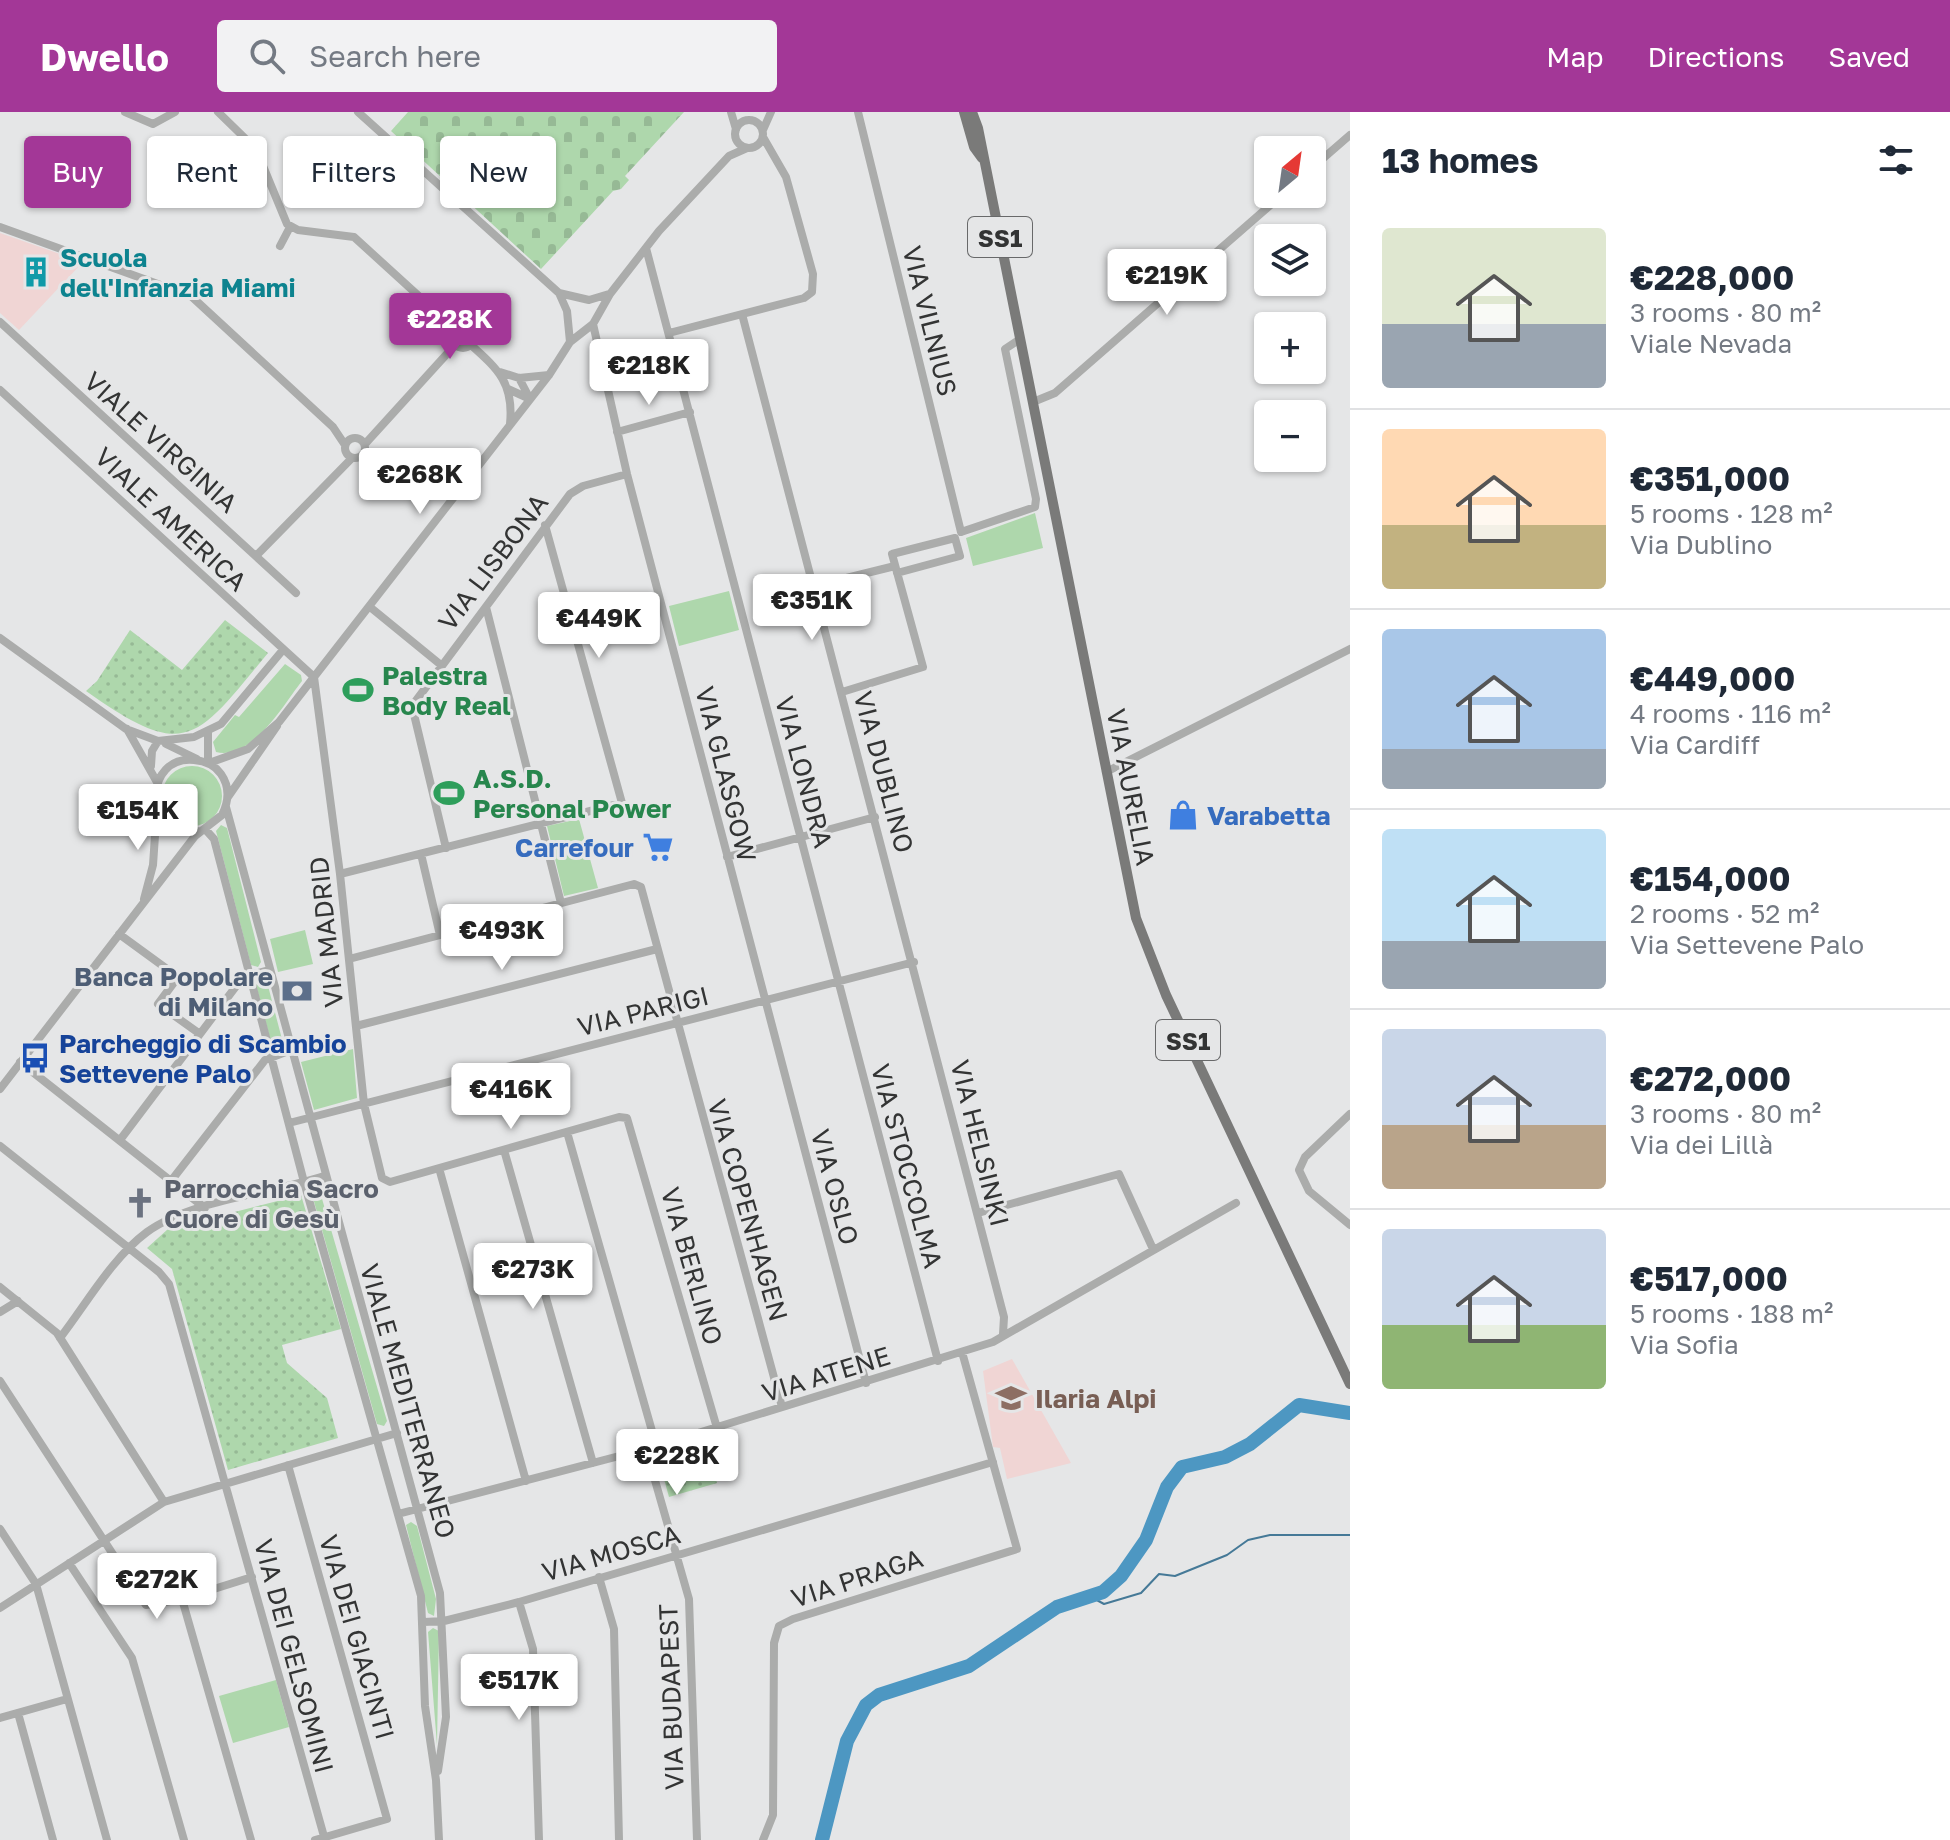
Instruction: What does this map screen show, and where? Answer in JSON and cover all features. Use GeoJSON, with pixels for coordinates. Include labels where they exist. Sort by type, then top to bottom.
{"type":"FeatureCollection","features":[{"type":"Feature","properties":{"kind":"main road","name":"VIA AURELIA"},"geometry":{"type":"LineString","coordinates":[[964,112],[974,147],[984,160]]}},
{"type":"Feature","properties":{"kind":"main road","name":"VIA AURELIA"},"geometry":{"type":"LineString","coordinates":[[972,112],[1033,402],[1127,885],[1149,956],[1345,1363],[1350,1384]]}},
{"type":"Feature","properties":{"kind":"street"},"geometry":{"type":"LineString","coordinates":[[125,112],[153,124],[175,112]]}},
{"type":"Feature","properties":{"kind":"street"},"geometry":{"type":"LineString","coordinates":[[218,112],[258,152],[290,227],[353,237],[455,329]]}},
{"type":"Feature","properties":{"kind":"street"},"geometry":{"type":"LineString","coordinates":[[358,112],[559,293],[589,300],[610,294]]}},
{"type":"Feature","properties":{"kind":"street"},"geometry":{"type":"LineString","coordinates":[[669,333],[808,296],[814,288],[813,274],[786,177],[763,134],[749,120],[733,112]]}},
{"type":"Feature","properties":{"kind":"street"},"geometry":{"type":"LineString","coordinates":[[142,904],[151,874],[158,784],[162,775],[178,762],[205,762],[252,747],[279,722],[549,375],[570,342],[592,323],[646,248],[729,156],[736,140],[733,112]]}},
{"type":"Feature","properties":{"kind":"street"},"geometry":{"type":"LineString","coordinates":[[736,129],[770,112]]}},
{"type":"Feature","properties":{"kind":"street"},"geometry":{"type":"LineString","coordinates":[[729,156],[751,148],[763,134],[770,112]]}},
{"type":"Feature","properties":{"kind":"street","name":"VIA VILNIUS"},"geometry":{"type":"LineString","coordinates":[[858,112],[958,535]]}},
{"type":"Feature","properties":{"kind":"street"},"geometry":{"type":"LineString","coordinates":[[1326,156],[1350,135]]}},
{"type":"Feature","properties":{"kind":"street"},"geometry":{"type":"LineString","coordinates":[[736,140],[771,154]]}},
{"type":"Feature","properties":{"kind":"street"},"geometry":{"type":"LineString","coordinates":[[1033,402],[1055,393],[1267,208]]}},
{"type":"Feature","properties":{"kind":"street"},"geometry":{"type":"LineString","coordinates":[[0,227],[193,297],[333,427],[345,445],[347,455],[352,458]]}},
{"type":"Feature","properties":{"kind":"street"},"geometry":{"type":"LineString","coordinates":[[280,246],[290,227]]}},
{"type":"Feature","properties":{"kind":"street","name":"VIA LONDRA"},"geometry":{"type":"LineString","coordinates":[[646,248],[838,981]]}},
{"type":"Feature","properties":{"kind":"street"},"geometry":{"type":"LineString","coordinates":[[559,293],[574,326],[592,323]]}},
{"type":"Feature","properties":{"kind":"street"},"geometry":{"type":"LineString","coordinates":[[570,342],[568,315],[577,299]]}},
{"type":"Feature","properties":{"kind":"street"},"geometry":{"type":"LineString","coordinates":[[589,300],[596,307],[592,323]]}},
{"type":"Feature","properties":{"kind":"street","name":"VIA DUBLINO"},"geometry":{"type":"LineString","coordinates":[[742,314],[914,962]]}},
{"type":"Feature","properties":{"kind":"street","name":"VIALE VIRGINIA"},"geometry":{"type":"LineString","coordinates":[[0,322],[296,593]]}},
{"type":"Feature","properties":{"kind":"street","name":"VIA GLASGOW"},"geometry":{"type":"LineString","coordinates":[[592,323],[627,474],[765,1000]]}},
{"type":"Feature","properties":{"kind":"street"},"geometry":{"type":"LineString","coordinates":[[464,326],[471,329],[474,339],[471,345],[461,348],[455,345],[452,335],[455,329],[464,326]]}},
{"type":"Feature","properties":{"kind":"street"},"geometry":{"type":"LineString","coordinates":[[842,692],[923,667],[892,554],[958,535],[1035,507],[1036,499],[1005,349],[1020,339]]}},
{"type":"Feature","properties":{"kind":"street"},"geometry":{"type":"LineString","coordinates":[[345,445],[376,431],[455,345]]}},
{"type":"Feature","properties":{"kind":"street"},"geometry":{"type":"LineString","coordinates":[[471,345],[500,372],[508,389],[510,425]]}},
{"type":"Feature","properties":{"kind":"street"},"geometry":{"type":"LineString","coordinates":[[500,372],[519,378],[549,375]]}},
{"type":"Feature","properties":{"kind":"street"},"geometry":{"type":"LineString","coordinates":[[519,378],[530,399]]}},
{"type":"Feature","properties":{"kind":"street"},"geometry":{"type":"LineString","coordinates":[[508,389],[530,399]]}},
{"type":"Feature","properties":{"kind":"street","name":"VIALE AMERICA"},"geometry":{"type":"LineString","coordinates":[[0,390],[314,677]]}},
{"type":"Feature","properties":{"kind":"street"},"geometry":{"type":"LineString","coordinates":[[617,432],[690,412]]}},
{"type":"Feature","properties":{"kind":"street"},"geometry":{"type":"LineString","coordinates":[[333,427],[359,440]]}},
{"type":"Feature","properties":{"kind":"street"},"geometry":{"type":"LineString","coordinates":[[256,556],[352,458],[362,456],[359,440]]}},
{"type":"Feature","properties":{"kind":"street","name":"VIA LISBONA"},"geometry":{"type":"LineString","coordinates":[[446,848],[411,713],[413,704],[574,490],[627,474]]}},
{"type":"Feature","properties":{"kind":"street"},"geometry":{"type":"LineString","coordinates":[[340,874],[622,803],[545,525]]}},
{"type":"Feature","properties":{"kind":"street"},"geometry":{"type":"LineString","coordinates":[[814,586],[960,556],[958,535]]}},
{"type":"Feature","properties":{"kind":"street"},"geometry":{"type":"LineString","coordinates":[[370,607],[441,665]]}},
{"type":"Feature","properties":{"kind":"street"},"geometry":{"type":"LineString","coordinates":[[349,959],[561,903],[486,607]]}},
{"type":"Feature","properties":{"kind":"street"},"geometry":{"type":"LineString","coordinates":[[0,638],[126,729],[205,762],[223,777],[228,797]]}},
{"type":"Feature","properties":{"kind":"street"},"geometry":{"type":"LineString","coordinates":[[1106,772],[1350,649]]}},
{"type":"Feature","properties":{"kind":"street"},"geometry":{"type":"LineString","coordinates":[[158,741],[175,741],[208,732],[222,723],[282,651]]}},
{"type":"Feature","properties":{"kind":"street","name":"VIA MADRID"},"geometry":{"type":"LineString","coordinates":[[314,677],[340,874],[364,1104],[384,1181],[439,1168]]}},
{"type":"Feature","properties":{"kind":"street"},"geometry":{"type":"LineString","coordinates":[[0,1089],[142,904],[203,830],[217,822],[228,797],[272,737],[279,722]]}},
{"type":"Feature","properties":{"kind":"street"},"geometry":{"type":"LineString","coordinates":[[126,729],[158,784]]}},
{"type":"Feature","properties":{"kind":"street"},"geometry":{"type":"LineString","coordinates":[[205,762],[208,732]]}},
{"type":"Feature","properties":{"kind":"street"},"geometry":{"type":"LineString","coordinates":[[151,769],[152,751],[158,741]]}},
{"type":"Feature","properties":{"kind":"street"},"geometry":{"type":"LineString","coordinates":[[157,805],[169,824],[179,829],[203,830]]}},
{"type":"Feature","properties":{"kind":"street","name":"VIALE MEDITERRANEO"},"geometry":{"type":"LineString","coordinates":[[226,807],[440,1593],[444,1621],[446,1717],[436,1780]]}},
{"type":"Feature","properties":{"kind":"street"},"geometry":{"type":"LineString","coordinates":[[727,857],[875,817]]}},
{"type":"Feature","properties":{"kind":"street","name":"VIALE MEDITERRANEO"},"geometry":{"type":"LineString","coordinates":[[203,830],[214,839],[304,1182],[421,1596],[425,1706],[436,1780],[439,1840]]}},
{"type":"Feature","properties":{"kind":"street"},"geometry":{"type":"LineString","coordinates":[[421,854],[440,935]]}},
{"type":"Feature","properties":{"kind":"street","name":"VIA COPENHAGEN"},"geometry":{"type":"LineString","coordinates":[[561,903],[639,885],[782,1407]]}},
{"type":"Feature","properties":{"kind":"street"},"geometry":{"type":"LineString","coordinates":[[119,934],[178,977],[158,1004],[200,1034]]}},
{"type":"Feature","properties":{"kind":"street"},"geometry":{"type":"LineString","coordinates":[[356,1026],[657,949]]}},
{"type":"Feature","properties":{"kind":"street","name":"VIA PARIGI"},"geometry":{"type":"LineString","coordinates":[[289,1123],[914,962]]}},
{"type":"Feature","properties":{"kind":"street","name":"VIA HELSINKI"},"geometry":{"type":"LineString","coordinates":[[914,962],[1004,1317],[1003,1334]]}},
{"type":"Feature","properties":{"kind":"street"},"geometry":{"type":"LineString","coordinates":[[120,1140],[248,976],[269,970]]}},
{"type":"Feature","properties":{"kind":"street","name":"VIA STOCCOLMA"},"geometry":{"type":"LineString","coordinates":[[838,981],[938,1361]]}},
{"type":"Feature","properties":{"kind":"street","name":"VIA OSLO"},"geometry":{"type":"LineString","coordinates":[[765,1000],[866,1383]]}},
{"type":"Feature","properties":{"kind":"street"},"geometry":{"type":"LineString","coordinates":[[171,1181],[271,1056],[291,1050]]}},
{"type":"Feature","properties":{"kind":"street"},"geometry":{"type":"LineString","coordinates":[[20,1062],[205,1208]]}},
{"type":"Feature","properties":{"kind":"street"},"geometry":{"type":"LineString","coordinates":[[1350,1114],[1307,1155],[1299,1170],[1309,1191],[1350,1225]]}},
{"type":"Feature","properties":{"kind":"street","name":"VIA BERLINO"},"geometry":{"type":"LineString","coordinates":[[567,1132],[626,1117],[717,1428]]}},
{"type":"Feature","properties":{"kind":"street"},"geometry":{"type":"LineString","coordinates":[[526,1481],[439,1168],[567,1132],[656,1445]]}},
{"type":"Feature","properties":{"kind":"street","name":"VIA DEI GELSOMINI"},"geometry":{"type":"LineString","coordinates":[[0,1146],[130,1248],[169,1284],[252,1577],[321,1839]]}},
{"type":"Feature","properties":{"kind":"street"},"geometry":{"type":"LineString","coordinates":[[504,1150],[593,1463]]}},
{"type":"Feature","properties":{"kind":"street"},"geometry":{"type":"LineString","coordinates":[[978,1213],[1119,1174],[1153,1249]]}},
{"type":"Feature","properties":{"kind":"street"},"geometry":{"type":"LineString","coordinates":[[60,1338],[130,1248],[160,1224],[205,1208],[324,1176]]}},
{"type":"Feature","properties":{"kind":"street","name":"VIA ATENE"},"geometry":{"type":"LineString","coordinates":[[398,1514],[646,1449],[938,1361],[997,1340],[1236,1203]]}},
{"type":"Feature","properties":{"kind":"street"},"geometry":{"type":"LineString","coordinates":[[0,1287],[60,1338],[164,1502]]}},
{"type":"Feature","properties":{"kind":"street"},"geometry":{"type":"LineString","coordinates":[[0,1312],[18,1301]]}},
{"type":"Feature","properties":{"kind":"street"},"geometry":{"type":"LineString","coordinates":[[962,1352],[993,1462]]}},
{"type":"Feature","properties":{"kind":"street"},"geometry":{"type":"LineString","coordinates":[[0,1381],[146,1605],[182,1599],[252,1577]]}},
{"type":"Feature","properties":{"kind":"street"},"geometry":{"type":"LineString","coordinates":[[0,1608],[164,1502],[397,1433]]}},
{"type":"Feature","properties":{"kind":"street","name":"VIA BUDAPEST"},"geometry":{"type":"LineString","coordinates":[[646,1449],[689,1603],[697,1840]]}},
{"type":"Feature","properties":{"kind":"street","name":"VIA PRAGA"},"geometry":{"type":"LineString","coordinates":[[763,1840],[773,1815],[774,1643],[779,1626],[1017,1549],[993,1462]]}},
{"type":"Feature","properties":{"kind":"street","name":"VIA MOSCA"},"geometry":{"type":"LineString","coordinates":[[424,1622],[444,1621],[519,1602],[993,1462]]}},
{"type":"Feature","properties":{"kind":"street","name":"VIA DEI GIACINTI"},"geometry":{"type":"LineString","coordinates":[[288,1465],[387,1819],[321,1839]]}},
{"type":"Feature","properties":{"kind":"street"},"geometry":{"type":"LineString","coordinates":[[0,1529],[36,1584],[107,1840]]}},
{"type":"Feature","properties":{"kind":"street"},"geometry":{"type":"LineString","coordinates":[[69,1563],[132,1658],[184,1840]]}},
{"type":"Feature","properties":{"kind":"street"},"geometry":{"type":"LineString","coordinates":[[599,1577],[614,1634],[619,1840]]}},
{"type":"Feature","properties":{"kind":"street"},"geometry":{"type":"LineString","coordinates":[[182,1599],[251,1840]]}},
{"type":"Feature","properties":{"kind":"street"},"geometry":{"type":"LineString","coordinates":[[519,1602],[533,1649],[539,1840]]}},
{"type":"Feature","properties":{"kind":"street"},"geometry":{"type":"LineString","coordinates":[[0,1718],[67,1699]]}},
{"type":"Feature","properties":{"kind":"street"},"geometry":{"type":"LineString","coordinates":[[18,1713],[53,1840]]}},
{"type":"Feature","properties":{"kind":"shaded area"},"geometry":{"type":"Polygon","coordinates":[[[0,233],[83,262],[19,330],[0,313],[0,233]]]}},
{"type":"Feature","properties":{"kind":"shaded area","name":"Ilaria Alpi"},"geometry":{"type":"Polygon","coordinates":[[[1012,1359],[1071,1463],[1007,1479],[1000,1448],[993,1447],[983,1371],[1012,1359]]]}},
{"type":"Feature","properties":{"kind":"green space"},"geometry":{"type":"Polygon","coordinates":[[[408,112],[684,112],[625,176],[629,180],[621,189],[613,191],[541,269],[475,208],[556,208],[556,136],[440,136],[440,176],[424,161],[424,136],[396,136],[391,131],[408,112]]]}},
{"type":"Feature","properties":{"kind":"green space"},"geometry":{"type":"Polygon","coordinates":[[[1035,513],[1043,548],[973,566],[966,538],[1035,513]]]}},
{"type":"Feature","properties":{"kind":"green space"},"geometry":{"type":"Polygon","coordinates":[[[729,591],[739,630],[679,646],[669,606],[729,591]]]}},
{"type":"Feature","properties":{"kind":"green space"},"geometry":{"type":"Polygon","coordinates":[[[225,620],[268,653],[223,706],[188,732],[169,734],[147,728],[86,691],[97,681],[130,630],[182,670],[225,620]]]}},
{"type":"Feature","properties":{"kind":"green space"},"geometry":{"type":"Polygon","coordinates":[[[285,664],[301,675],[302,681],[276,716],[242,748],[229,753],[216,752],[213,742],[285,664]]]}},
{"type":"Feature","properties":{"kind":"green space"},"geometry":{"type":"Polygon","coordinates":[[[192,766],[213,775],[222,796],[213,817],[192,826],[171,817],[162,796],[171,775],[192,766]]]}},
{"type":"Feature","properties":{"kind":"green space"},"geometry":{"type":"Polygon","coordinates":[[[579,819],[598,888],[564,896],[547,826],[579,819]]]}},
{"type":"Feature","properties":{"kind":"green space"},"geometry":{"type":"Polygon","coordinates":[[[221,825],[227,828],[261,962],[258,967],[251,965],[216,831],[221,825]]]}},
{"type":"Feature","properties":{"kind":"green space"},"geometry":{"type":"Polygon","coordinates":[[[305,930],[313,964],[278,972],[270,939],[305,930]]]}},
{"type":"Feature","properties":{"kind":"green space"},"geometry":{"type":"Polygon","coordinates":[[[261,980],[267,982],[283,1043],[277,1048],[272,1046],[256,985],[261,980]]]}},
{"type":"Feature","properties":{"kind":"green space"},"geometry":{"type":"Polygon","coordinates":[[[353,1049],[357,1098],[314,1110],[301,1062],[353,1049]]]}},
{"type":"Feature","properties":{"kind":"green space"},"geometry":{"type":"Polygon","coordinates":[[[318,1185],[387,1421],[384,1426],[377,1424],[311,1191],[318,1185]]]}},
{"type":"Feature","properties":{"kind":"green space"},"geometry":{"type":"Polygon","coordinates":[[[301,1195],[341,1329],[282,1345],[287,1363],[327,1398],[338,1438],[228,1470],[172,1269],[147,1248],[168,1229],[301,1195]]]}},
{"type":"Feature","properties":{"kind":"green space"},"geometry":{"type":"Polygon","coordinates":[[[706,1439],[717,1483],[669,1497],[657,1454],[706,1439]]]}},
{"type":"Feature","properties":{"kind":"green space"},"geometry":{"type":"Polygon","coordinates":[[[411,1522],[417,1526],[436,1599],[434,1616],[428,1613],[406,1525],[411,1522]]]}},
{"type":"Feature","properties":{"kind":"green space"},"geometry":{"type":"Polygon","coordinates":[[[433,1628],[439,1631],[437,1745],[428,1632],[433,1628]]]}},
{"type":"Feature","properties":{"kind":"green space"},"geometry":{"type":"Polygon","coordinates":[[[276,1680],[289,1727],[233,1743],[219,1696],[276,1680]]]}},
{"type":"Feature","properties":{"kind":"waterway"},"geometry":{"type":"LineString","coordinates":[[822,1840],[847,1741],[866,1705],[879,1695],[969,1666],[1057,1607],[1103,1592],[1121,1576],[1146,1540],[1167,1487],[1182,1467],[1225,1457],[1250,1444],[1299,1405],[1350,1413]]}},
{"type":"Feature","properties":{"kind":"waterway"},"geometry":{"type":"LineString","coordinates":[[1093,1598],[1104,1604],[1141,1593],[1159,1574],[1175,1576],[1227,1555],[1248,1540],[1270,1535],[1350,1535]]}},
{"type":"Feature","properties":{"kind":"place","name":"Scuola dell'Infanzia Miami"},"geometry":{"type":"Point","coordinates":[36,272]}},
{"type":"Feature","properties":{"kind":"place","name":"Palestra Body Real"},"geometry":{"type":"Point","coordinates":[358,690]}},
{"type":"Feature","properties":{"kind":"place","name":"A.S.D. Personal Power"},"geometry":{"type":"Point","coordinates":[449,793]}},
{"type":"Feature","properties":{"kind":"place","name":"Varabetta"},"geometry":{"type":"Point","coordinates":[1183,815]}},
{"type":"Feature","properties":{"kind":"place","name":"Carrefour"},"geometry":{"type":"Point","coordinates":[658,847]}},
{"type":"Feature","properties":{"kind":"place","name":"Banca Popolare di Milano"},"geometry":{"type":"Point","coordinates":[297,991]}},
{"type":"Feature","properties":{"kind":"place","name":"Parcheggio di Scambio Settevene Palo"},"geometry":{"type":"Point","coordinates":[35,1058]}},
{"type":"Feature","properties":{"kind":"place","name":"Parrocchia Sacro Cuore di Gesù"},"geometry":{"type":"Point","coordinates":[140,1203]}},
{"type":"Feature","properties":{"kind":"place","name":"Ilaria Alpi"},"geometry":{"type":"Point","coordinates":[1011,1398]}}]}
